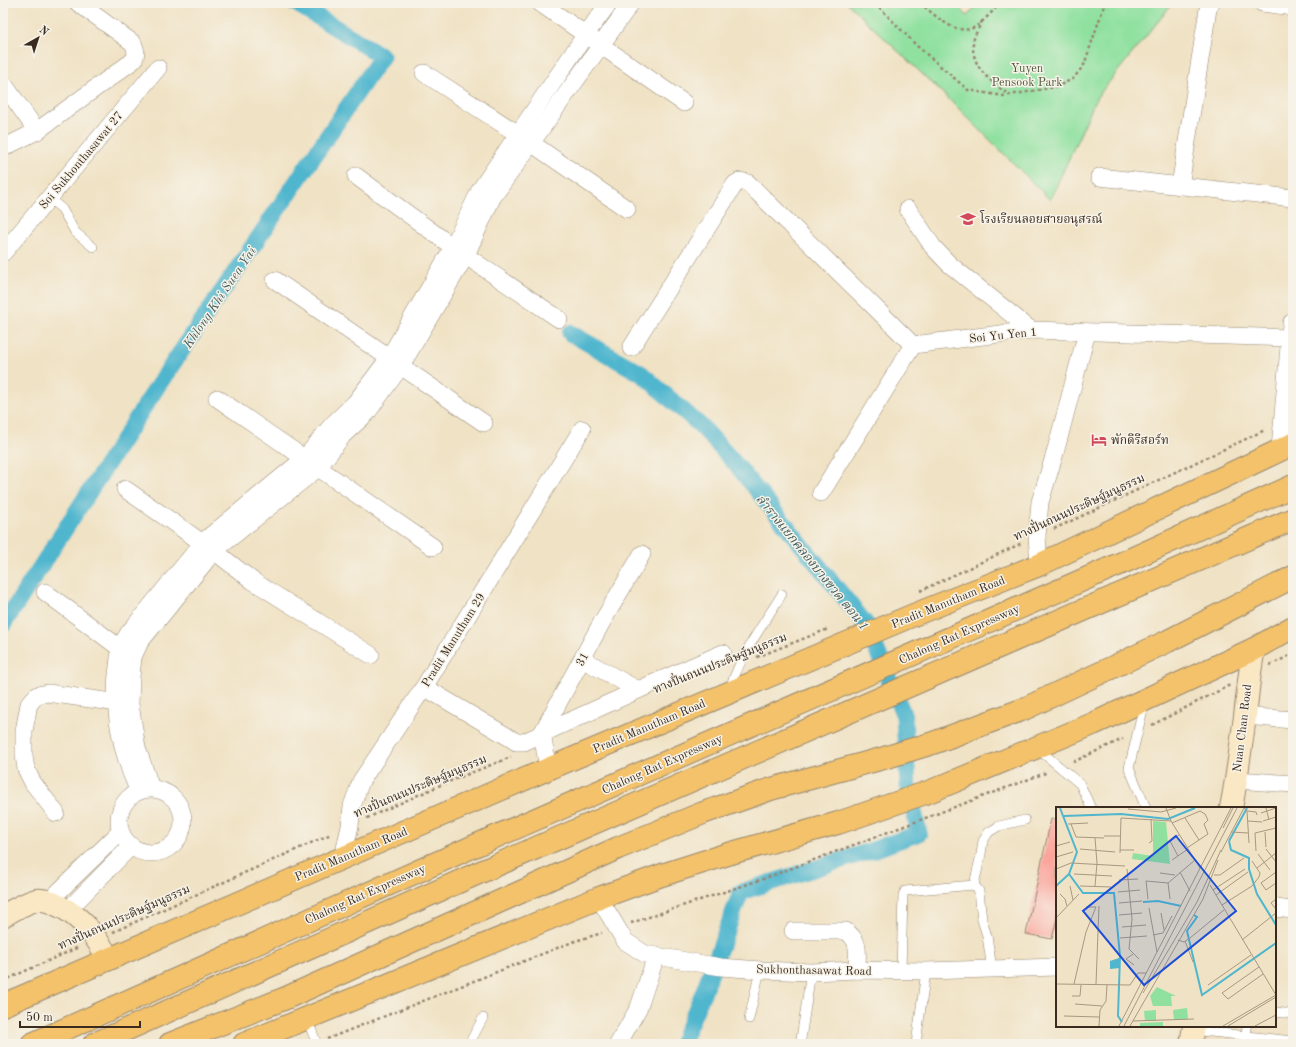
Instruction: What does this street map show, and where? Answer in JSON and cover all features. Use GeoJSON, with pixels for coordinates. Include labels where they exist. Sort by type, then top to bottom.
{"type":"FeatureCollection","features":[{"type":"Feature","properties":{"kind":"main road","name":"Pradit Manutham Road"},"geometry":{"type":"LineString","coordinates":[[3,1005],[548,769],[883,628],[1039,565],[1288,447]]}},
{"type":"Feature","properties":{"kind":"main road","name":"Chalong Rat Expressway"},"geometry":{"type":"LineString","coordinates":[[32,1044],[472,847],[1138,556],[1293,486]]}},
{"type":"Feature","properties":{"kind":"main road"},"geometry":{"type":"LineString","coordinates":[[94,1044],[483,871],[1293,519]]}},
{"type":"Feature","properties":{"kind":"main road"},"geometry":{"type":"LineString","coordinates":[[170,1044],[286,998],[618,848],[703,813],[765,791],[934,743],[1024,708],[1168,641],[1293,578]]}},
{"type":"Feature","properties":{"kind":"main road"},"geometry":{"type":"LineString","coordinates":[[244,1044],[599,898],[662,875],[728,854],[838,823],[912,798],[1093,724],[1254,649],[1293,627]]}},
{"type":"Feature","properties":{"kind":"main road","name":"Nuan Chan Road"},"geometry":{"type":"LineString","coordinates":[[1231,807],[1254,649]]}},
{"type":"Feature","properties":{"kind":"main road"},"geometry":{"type":"LineString","coordinates":[[3,916],[14,909],[37,900],[49,901],[68,910],[84,923],[98,939],[109,959]]}},
{"type":"Feature","properties":{"kind":"street"},"geometry":{"type":"LineString","coordinates":[[3,148],[38,131],[134,60],[136,49],[129,39],[78,3]]}},
{"type":"Feature","properties":{"kind":"street"},"geometry":{"type":"LineString","coordinates":[[540,3],[684,103]]}},
{"type":"Feature","properties":{"kind":"street"},"geometry":{"type":"LineString","coordinates":[[127,652],[140,642],[208,547],[312,463],[367,413],[395,362],[492,198],[524,139],[586,34],[609,3]]}},
{"type":"Feature","properties":{"kind":"street"},"geometry":{"type":"LineString","coordinates":[[524,139],[601,45],[631,3]]}},
{"type":"Feature","properties":{"kind":"street"},"geometry":{"type":"LineString","coordinates":[[1180,186],[1208,9],[1211,3]]}},
{"type":"Feature","properties":{"kind":"street"},"geometry":{"type":"LineString","coordinates":[[1262,3],[1293,7]]}},
{"type":"Feature","properties":{"kind":"street","name":"Soi Sukhonthasawat 27"},"geometry":{"type":"LineString","coordinates":[[3,253],[158,68]]}},
{"type":"Feature","properties":{"kind":"street"},"geometry":{"type":"LineString","coordinates":[[424,73],[627,209]]}},
{"type":"Feature","properties":{"kind":"street"},"geometry":{"type":"LineString","coordinates":[[3,83],[38,131]]}},
{"type":"Feature","properties":{"kind":"street"},"geometry":{"type":"LineString","coordinates":[[356,176],[460,251],[559,319]]}},
{"type":"Feature","properties":{"kind":"street"},"geometry":{"type":"LineString","coordinates":[[1099,177],[1293,198]]}},
{"type":"Feature","properties":{"kind":"street"},"geometry":{"type":"LineString","coordinates":[[631,348],[735,184],[740,181],[748,183],[913,345],[821,493]]}},
{"type":"Feature","properties":{"kind":"street"},"geometry":{"type":"LineString","coordinates":[[908,209],[933,247],[949,264],[1031,330]]}},
{"type":"Feature","properties":{"kind":"street"},"geometry":{"type":"LineString","coordinates":[[275,280],[484,423]]}},
{"type":"Feature","properties":{"kind":"street","name":"Soi Yu Yen 1"},"geometry":{"type":"LineString","coordinates":[[913,345],[1031,330],[1086,332],[1292,331]]}},
{"type":"Feature","properties":{"kind":"street"},"geometry":{"type":"LineString","coordinates":[[1288,447],[1284,420],[1292,331]]}},
{"type":"Feature","properties":{"kind":"street"},"geometry":{"type":"LineString","coordinates":[[1039,565],[1037,536],[1040,502],[1055,452],[1086,332]]}},
{"type":"Feature","properties":{"kind":"street"},"geometry":{"type":"LineString","coordinates":[[217,398],[433,547]]}},
{"type":"Feature","properties":{"kind":"street","name":"Pradit Manutham 29"},"geometry":{"type":"LineString","coordinates":[[343,857],[350,826],[352,806],[361,781],[424,687],[582,429]]}},
{"type":"Feature","properties":{"kind":"street"},"geometry":{"type":"LineString","coordinates":[[125,489],[208,547],[253,581],[371,655]]}},
{"type":"Feature","properties":{"kind":"street","name":"31"},"geometry":{"type":"LineString","coordinates":[[542,733],[642,554]]}},
{"type":"Feature","properties":{"kind":"street"},"geometry":{"type":"LineString","coordinates":[[45,592],[127,652],[131,677],[123,703],[137,748],[144,789]]}},
{"type":"Feature","properties":{"kind":"street"},"geometry":{"type":"LineString","coordinates":[[424,687],[516,742],[524,742],[723,653]]}},
{"type":"Feature","properties":{"kind":"street"},"geometry":{"type":"LineString","coordinates":[[582,659],[638,690]]}},
{"type":"Feature","properties":{"kind":"street"},"geometry":{"type":"LineString","coordinates":[[56,813],[33,783],[26,770],[24,756],[24,731],[29,704],[37,695],[48,693],[123,703]]}},
{"type":"Feature","properties":{"kind":"street"},"geometry":{"type":"LineString","coordinates":[[1245,716],[1293,720]]}},
{"type":"Feature","properties":{"kind":"street"},"geometry":{"type":"LineString","coordinates":[[542,733],[548,769]]}},
{"type":"Feature","properties":{"kind":"street"},"geometry":{"type":"LineString","coordinates":[[1236,780],[1293,784]]}},
{"type":"Feature","properties":{"kind":"street"},"geometry":{"type":"LineString","coordinates":[[144,789],[166,792],[178,802],[183,817],[182,832],[173,845],[160,852],[144,853],[130,847],[120,832],[118,814],[126,799],[144,789]]}},
{"type":"Feature","properties":{"kind":"street"},"geometry":{"type":"LineString","coordinates":[[49,901],[120,832]]}},
{"type":"Feature","properties":{"kind":"street"},"geometry":{"type":"LineString","coordinates":[[68,910],[130,847]]}},
{"type":"Feature","properties":{"kind":"street","name":"Sukhonthasawat Road"},"geometry":{"type":"LineString","coordinates":[[599,898],[625,941],[645,954],[713,966],[812,972],[857,970],[926,971],[1056,967]]}},
{"type":"Feature","properties":{"kind":"street"},"geometry":{"type":"LineString","coordinates":[[1276,908],[1293,910]]}},
{"type":"Feature","properties":{"kind":"street"},"geometry":{"type":"LineString","coordinates":[[793,931],[846,931],[857,943],[857,970]]}},
{"type":"Feature","properties":{"kind":"street"},"geometry":{"type":"LineString","coordinates":[[618,1044],[639,1007],[656,956]]}},
{"type":"Feature","properties":{"kind":"lane"},"geometry":{"type":"LineString","coordinates":[[49,198],[62,209],[75,232],[93,247]]}},
{"type":"Feature","properties":{"kind":"lane"},"geometry":{"type":"LineString","coordinates":[[730,692],[733,679],[740,664],[782,594]]}},
{"type":"Feature","properties":{"kind":"lane"},"geometry":{"type":"LineString","coordinates":[[1146,700],[1130,768],[1146,807]]}},
{"type":"Feature","properties":{"kind":"lane"},"geometry":{"type":"LineString","coordinates":[[1036,748],[1080,784],[1091,807]]}},
{"type":"Feature","properties":{"kind":"lane"},"geometry":{"type":"LineString","coordinates":[[974,885],[983,841],[989,832],[999,826],[1025,820]]}},
{"type":"Feature","properties":{"kind":"lane"},"geometry":{"type":"LineString","coordinates":[[901,971],[903,895],[905,891],[974,885],[979,890],[982,920],[992,969]]}},
{"type":"Feature","properties":{"kind":"lane"},"geometry":{"type":"LineString","coordinates":[[749,1019],[760,970]]}},
{"type":"Feature","properties":{"kind":"lane"},"geometry":{"type":"LineString","coordinates":[[916,1044],[926,971]]}},
{"type":"Feature","properties":{"kind":"lane"},"geometry":{"type":"LineString","coordinates":[[801,1038],[812,972]]}},
{"type":"Feature","properties":{"kind":"lane"},"geometry":{"type":"LineString","coordinates":[[1276,1012],[1293,1014]]}},
{"type":"Feature","properties":{"kind":"lane"},"geometry":{"type":"LineString","coordinates":[[469,1044],[483,1018]]}},
{"type":"Feature","properties":{"kind":"lane"},"geometry":{"type":"LineString","coordinates":[[307,1019],[317,1044]]}},
{"type":"Feature","properties":{"kind":"lane"},"geometry":{"type":"LineString","coordinates":[[1246,1036],[1247,1027]]}},
{"type":"Feature","properties":{"kind":"lane"},"geometry":{"type":"LineString","coordinates":[[1193,1033],[1246,1036],[1293,1041]]}},
{"type":"Feature","properties":{"kind":"path"},"geometry":{"type":"LineString","coordinates":[[875,3],[917,46],[968,90],[1003,96],[1056,86],[1074,79],[1084,66],[1105,3]]}},
{"type":"Feature","properties":{"kind":"path"},"geometry":{"type":"LineString","coordinates":[[920,3],[939,19],[954,28],[971,29],[988,17],[1000,3]]}},
{"type":"Feature","properties":{"kind":"path"},"geometry":{"type":"LineString","coordinates":[[982,21],[972,43],[975,62],[987,78],[1009,95]]}},
{"type":"Feature","properties":{"kind":"path","name":"ทางปั่นถนนประดิษฐ์มนูธรรม"},"geometry":{"type":"LineString","coordinates":[[915,593],[1284,420]]}},
{"type":"Feature","properties":{"kind":"path","name":"ทางปั่นถนนประดิษฐ์มนูธรรม"},"geometry":{"type":"LineString","coordinates":[[740,664],[835,626]]}},
{"type":"Feature","properties":{"kind":"path"},"geometry":{"type":"LineString","coordinates":[[910,824],[1060,767],[1138,732],[1293,654]]}},
{"type":"Feature","properties":{"kind":"path","name":"ทางปั่นถนนประดิษฐ์มนูธรรม"},"geometry":{"type":"LineString","coordinates":[[3,981],[443,784],[515,755]]}},
{"type":"Feature","properties":{"kind":"green space","name":"Yuyen Pensook Park"},"geometry":{"type":"Polygon","coordinates":[[[847,3],[956,3],[967,16],[979,3],[1173,3],[1097,97],[1050,200],[954,104],[847,3]]]}},
{"type":"Feature","properties":{"kind":"building"},"geometry":{"type":"Polygon","coordinates":[[[1051,819],[1056,819],[1056,922],[1052,939],[1026,934],[1051,819]]]}},
{"type":"Feature","properties":{"kind":"waterway","name":"Khlong Khi Suea Yai"},"geometry":{"type":"LineString","coordinates":[[3,625],[159,384],[382,56],[295,3]]}},
{"type":"Feature","properties":{"kind":"waterway","name":"ลำรางแยกคลองบางขวด ตอน 1"},"geometry":{"type":"LineString","coordinates":[[570,333],[642,374],[703,428],[739,468],[866,624],[904,716],[908,786],[919,833],[870,851],[741,892],[703,993],[681,1044]]}},
{"type":"Feature","properties":{"kind":"place","name":"โรงเรียนลอยสายอนุสรณ์"},"geometry":{"type":"Point","coordinates":[968,219]}},
{"type":"Feature","properties":{"kind":"place","name":"พักดีรีสอร์ท"},"geometry":{"type":"Point","coordinates":[1099,440]}}]}
